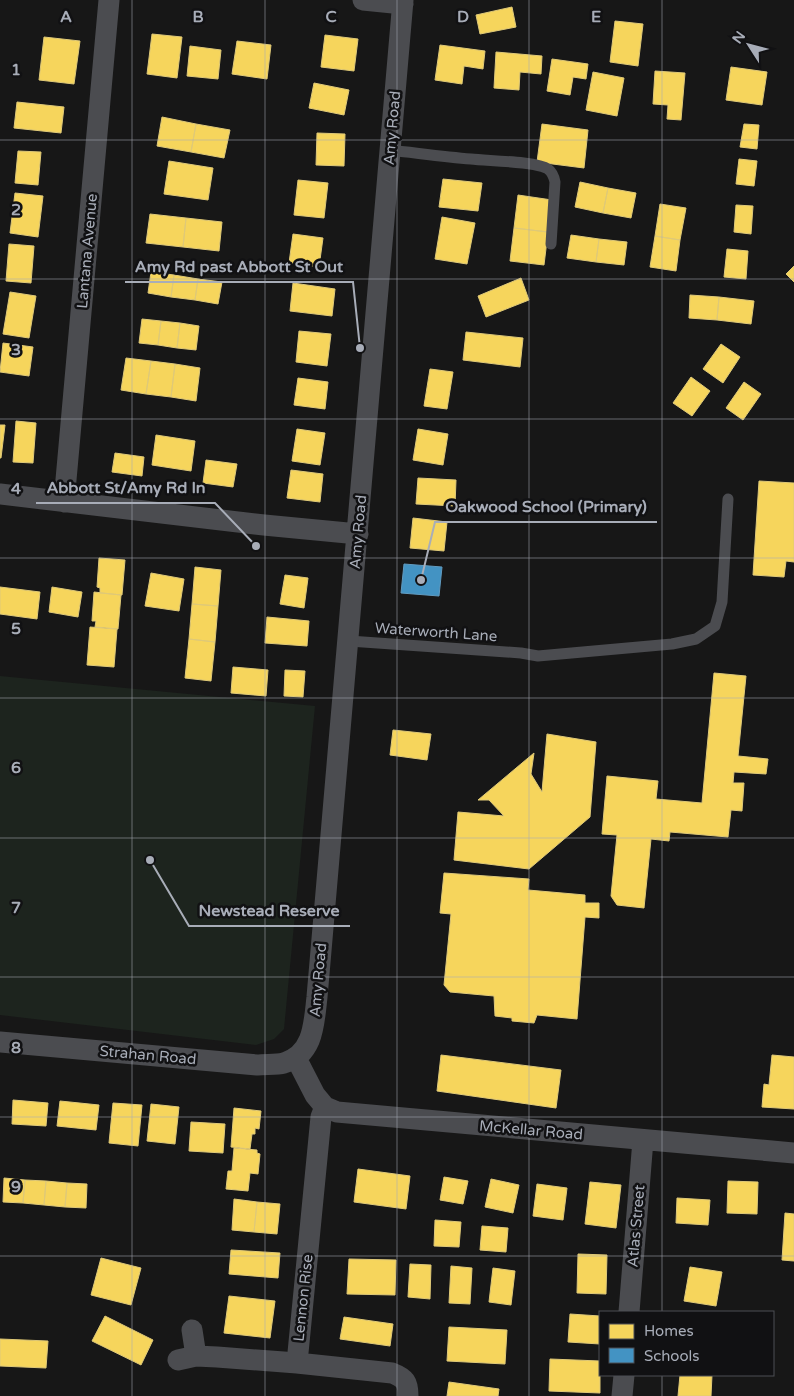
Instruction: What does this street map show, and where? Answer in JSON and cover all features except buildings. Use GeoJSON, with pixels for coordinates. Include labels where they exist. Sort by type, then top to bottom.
{"type":"FeatureCollection","features":[{"type":"Feature","properties":{"kind":"street","name":"Lantana Avenue"},"geometry":{"type":"LineString","coordinates":[[64,502],[109,0]]}},
{"type":"Feature","properties":{"kind":"street"},"geometry":{"type":"LineString","coordinates":[[363,0],[403,2]]}},
{"type":"Feature","properties":{"kind":"street","name":"Amy Road"},"geometry":{"type":"LineString","coordinates":[[296,1058],[306,1048],[311,1037],[315,1015],[349,641],[403,2]]}},
{"type":"Feature","properties":{"kind":"street"},"geometry":{"type":"LineString","coordinates":[[0,494],[358,534]]}},
{"type":"Feature","properties":{"kind":"street","name":"Strahan Road"},"geometry":{"type":"LineString","coordinates":[[0,1042],[257,1065],[283,1063],[296,1058]]}},
{"type":"Feature","properties":{"kind":"street"},"geometry":{"type":"LineString","coordinates":[[296,1058],[315,1095],[325,1107]]}},
{"type":"Feature","properties":{"kind":"street","name":"McKellar Road"},"geometry":{"type":"LineString","coordinates":[[325,1107],[337,1112],[352,1114],[794,1153]]}},
{"type":"Feature","properties":{"kind":"street","name":"Lennon Rise"},"geometry":{"type":"LineString","coordinates":[[325,1107],[320,1125],[297,1363],[392,1373],[401,1376],[406,1382],[408,1396]]}},
{"type":"Feature","properties":{"kind":"street","name":"Atlas Street"},"geometry":{"type":"LineString","coordinates":[[629,1311],[643,1140]]}},
{"type":"Feature","properties":{"kind":"street"},"geometry":{"type":"LineString","coordinates":[[192,1330],[187,1358],[297,1363]]}},
{"type":"Feature","properties":{"kind":"street"},"geometry":{"type":"LineString","coordinates":[[622,1396],[624,1376]]}},
{"type":"Feature","properties":{"kind":"lane"},"geometry":{"type":"LineString","coordinates":[[389,150],[522,163],[547,169],[554,177],[555,182],[551,244]]}},
{"type":"Feature","properties":{"kind":"lane","name":"Waterworth Lane"},"geometry":{"type":"LineString","coordinates":[[349,641],[521,653],[538,656],[672,644],[696,639],[714,626],[722,602],[728,499]]}},
{"type":"Feature","properties":{"kind":"shaded area"},"geometry":{"type":"Polygon","coordinates":[[[0,676],[315,706],[284,1029],[274,1039],[256,1045],[0,1015],[0,676]]]}},
{"type":"Feature","properties":{"kind":"place","name":"Amy Rd past Abbott St Out"},"geometry":{"type":"Point","coordinates":[360,348]}},
{"type":"Feature","properties":{"kind":"place","name":"Abbott St/Amy Rd In"},"geometry":{"type":"Point","coordinates":[256,546]}},
{"type":"Feature","properties":{"kind":"place","name":"Oakwood School (Primary)"},"geometry":{"type":"Point","coordinates":[421,580]}},
{"type":"Feature","properties":{"kind":"place","name":"Newstead Reserve"},"geometry":{"type":"Point","coordinates":[150,860]}}]}
